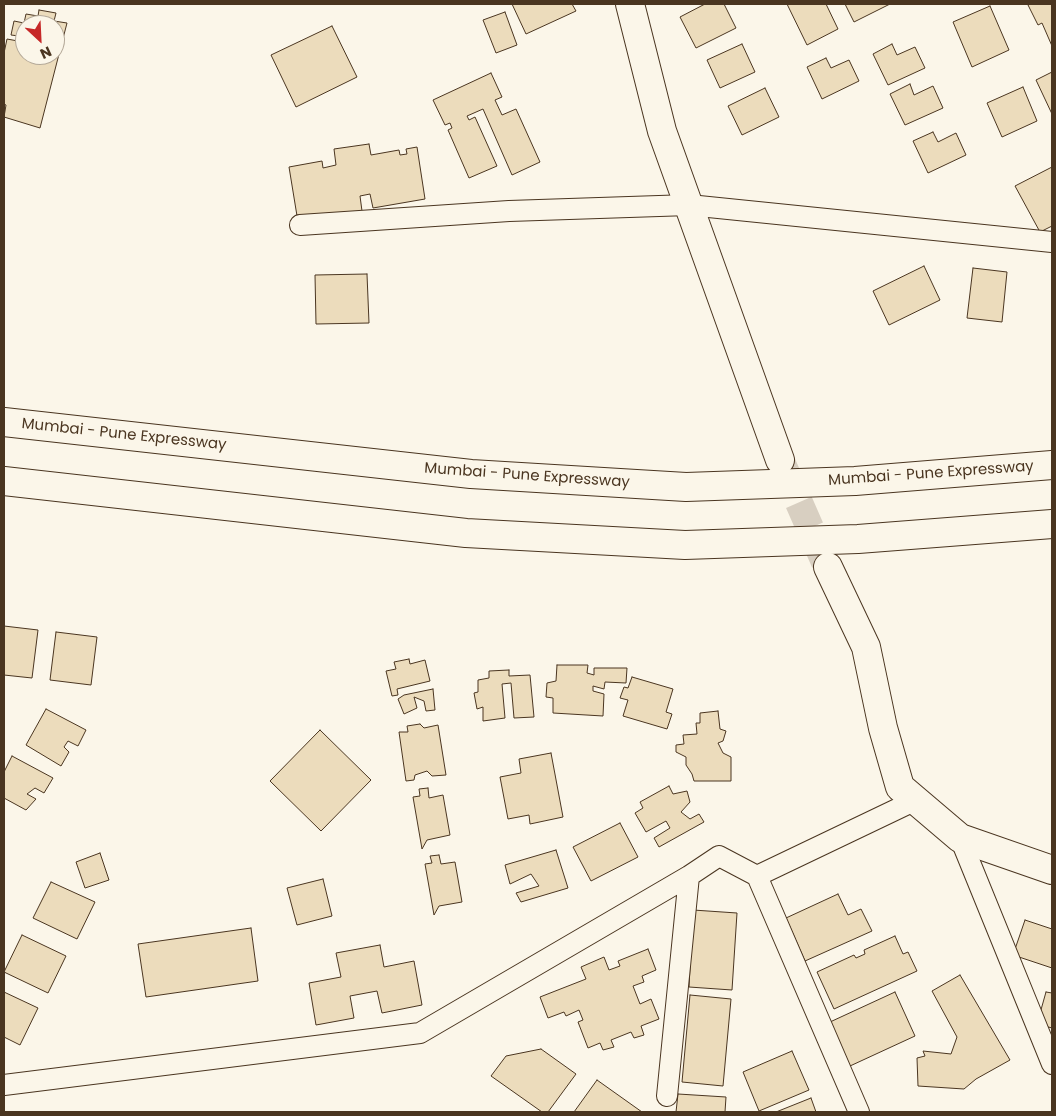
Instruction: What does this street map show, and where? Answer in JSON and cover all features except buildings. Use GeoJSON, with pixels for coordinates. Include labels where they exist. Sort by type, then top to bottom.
{"type":"FeatureCollection","features":[{"type":"Feature","properties":{"kind":"main road"},"geometry":{"type":"LineString","coordinates":[[630,4],[662,131],[780,460]]}},
{"type":"Feature","properties":{"kind":"main road","name":"Mumbai - Pune Expressway"},"geometry":{"type":"LineString","coordinates":[[4,422],[471,474],[686,487],[855,481],[1052,465]]}},
{"type":"Feature","properties":{"kind":"main road"},"geometry":{"type":"LineString","coordinates":[[4,481],[466,532],[685,545],[858,539],[1052,524]]}},
{"type":"Feature","properties":{"kind":"main road"},"geometry":{"type":"LineString","coordinates":[[828,567],[866,647],[883,728],[900,787],[960,838],[1052,870]]}},
{"type":"Feature","properties":{"kind":"street"},"geometry":{"type":"LineString","coordinates":[[300,225],[508,211],[689,205],[1052,242]]}},
{"type":"Feature","properties":{"kind":"street"},"geometry":{"type":"LineString","coordinates":[[757,876],[916,800]]}},
{"type":"Feature","properties":{"kind":"street"},"geometry":{"type":"LineString","coordinates":[[960,838],[1052,1064]]}},
{"type":"Feature","properties":{"kind":"street"},"geometry":{"type":"LineString","coordinates":[[4,1084],[420,1033],[719,856],[757,876],[859,1112]]}},
{"type":"Feature","properties":{"kind":"street"},"geometry":{"type":"LineString","coordinates":[[667,1096],[688,876]]}},
{"type":"Feature","properties":{"kind":"tunnel"},"geometry":{"type":"LineString","coordinates":[[782,464],[825,562]]}}]}
